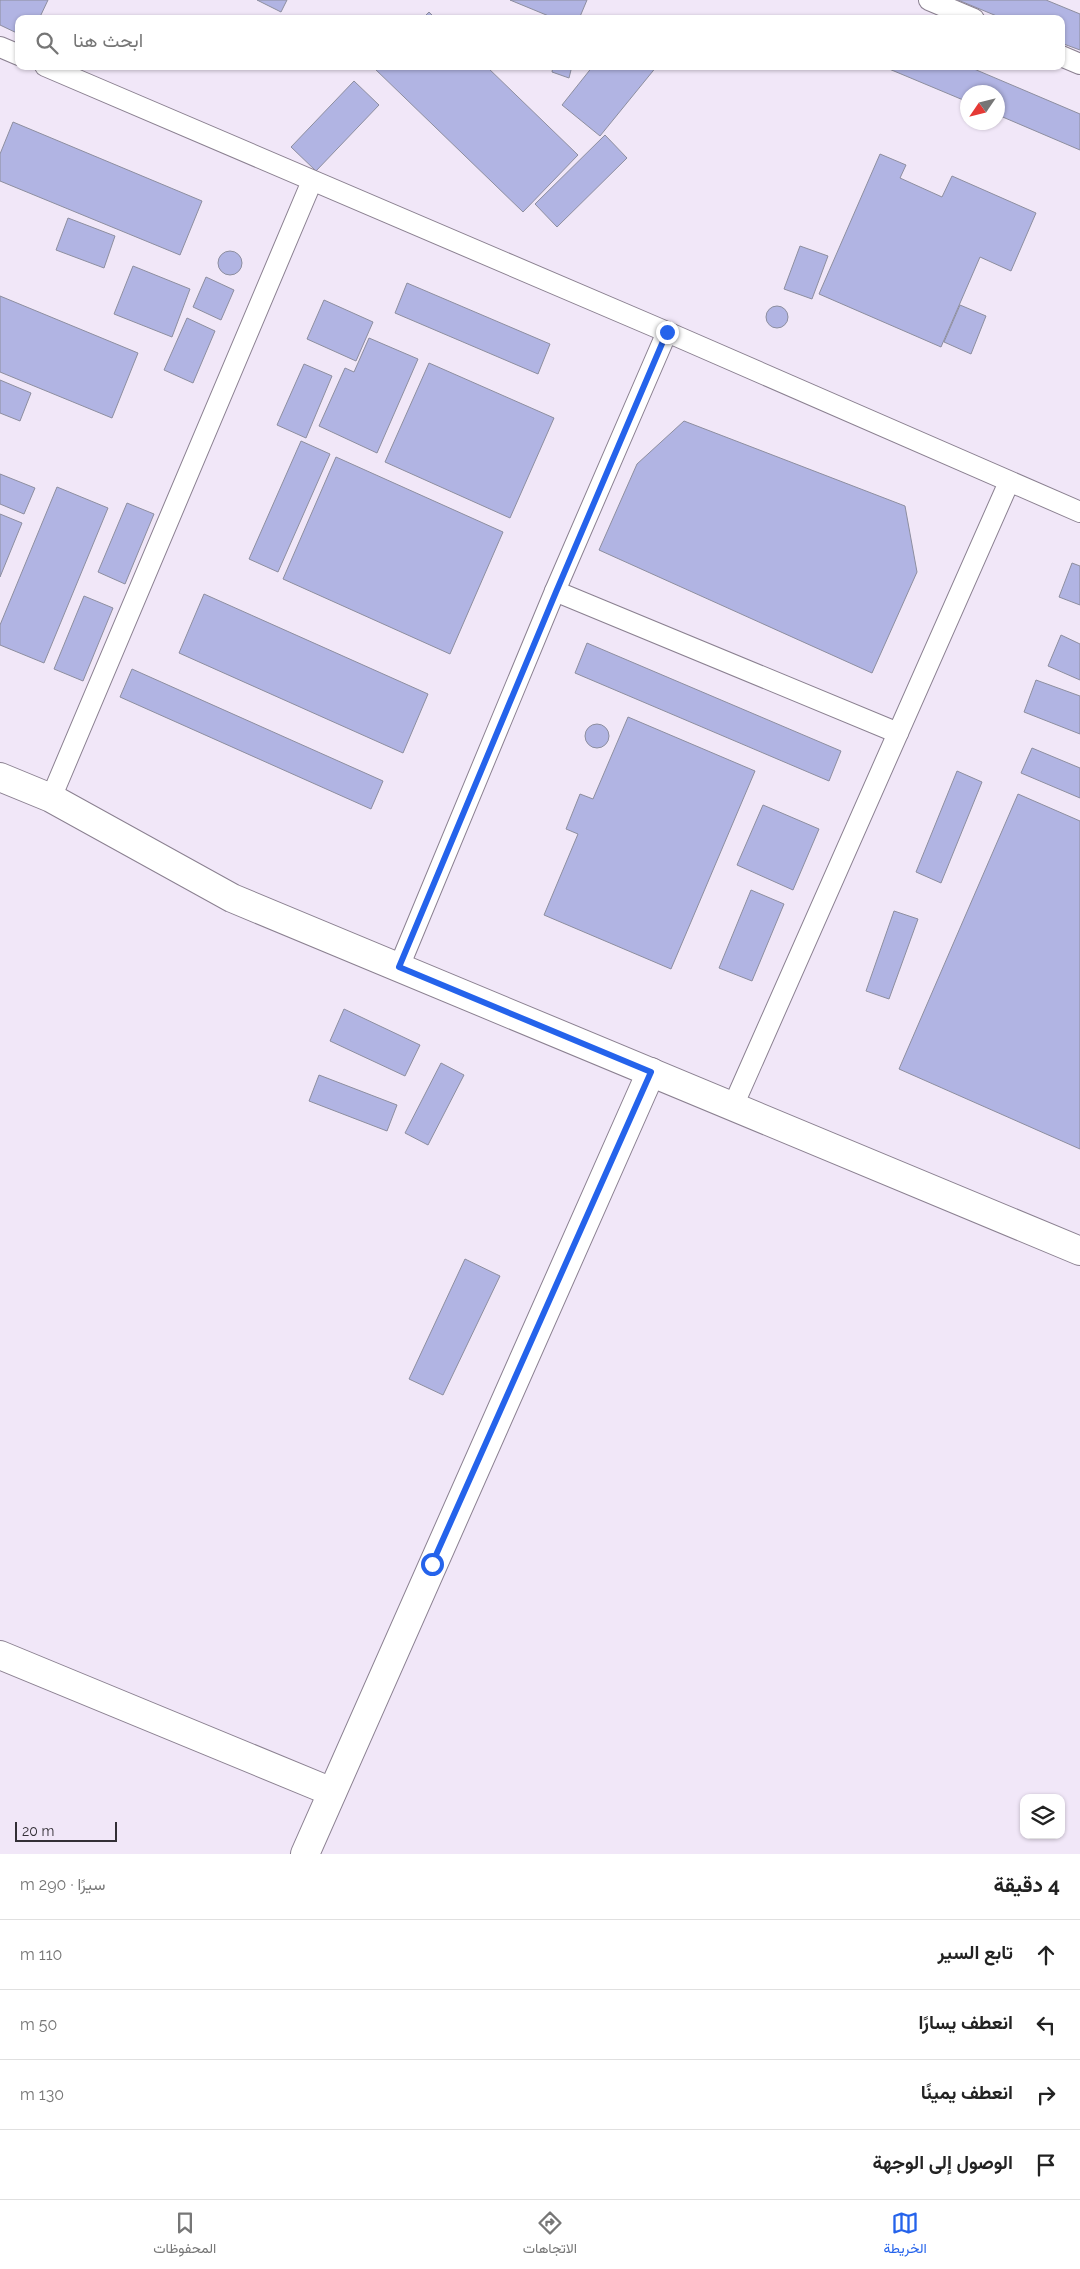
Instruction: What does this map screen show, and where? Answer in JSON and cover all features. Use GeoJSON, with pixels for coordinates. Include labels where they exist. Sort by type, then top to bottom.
{"type":"FeatureCollection","features":[{"type":"Feature","properties":{"kind":"street"},"geometry":{"type":"LineString","coordinates":[[0,776],[51,798],[232,898],[1080,1250]]}},
{"type":"Feature","properties":{"kind":"street"},"geometry":{"type":"LineString","coordinates":[[305,1854],[651,1072]]}},
{"type":"Feature","properties":{"kind":"street"},"geometry":{"type":"LineString","coordinates":[[0,1655],[332,1792]]}},
{"type":"Feature","properties":{"kind":"lane"},"geometry":{"type":"LineString","coordinates":[[929,0],[965,15]]}},
{"type":"Feature","properties":{"kind":"lane"},"geometry":{"type":"LineString","coordinates":[[0,47],[15,53]]}},
{"type":"Feature","properties":{"kind":"lane"},"geometry":{"type":"LineString","coordinates":[[1065,58],[1080,64]]}},
{"type":"Feature","properties":{"kind":"lane"},"geometry":{"type":"LineString","coordinates":[[54,70],[667,332],[1080,512]]}},
{"type":"Feature","properties":{"kind":"lane"},"geometry":{"type":"LineString","coordinates":[[51,798],[312,181]]}},
{"type":"Feature","properties":{"kind":"lane"},"geometry":{"type":"LineString","coordinates":[[399,967],[667,332]]}},
{"type":"Feature","properties":{"kind":"lane"},"geometry":{"type":"LineString","coordinates":[[733,1106],[1009,482]]}},
{"type":"Feature","properties":{"kind":"lane"},"geometry":{"type":"LineString","coordinates":[[556,592],[898,733]]}},
{"type":"Feature","properties":{"kind":"building"},"geometry":{"type":"Polygon","coordinates":[[[0,0],[48,0],[41,15],[15,15],[15,32],[0,25],[0,0]]]}},
{"type":"Feature","properties":{"kind":"building"},"geometry":{"type":"Polygon","coordinates":[[[257,0],[287,0],[281,12],[257,0]]]}},
{"type":"Feature","properties":{"kind":"building"},"geometry":{"type":"Polygon","coordinates":[[[510,0],[587,0],[581,15],[546,15],[510,0]]]}},
{"type":"Feature","properties":{"kind":"building"},"geometry":{"type":"Polygon","coordinates":[[[958,0],[1046,0],[1080,14],[1080,50],[1065,44],[1065,15],[994,15],[958,0]]]}},
{"type":"Feature","properties":{"kind":"building"},"geometry":{"type":"Polygon","coordinates":[[[376,70],[490,70],[578,155],[523,212],[376,70]]]}},
{"type":"Feature","properties":{"kind":"building"},"geometry":{"type":"Polygon","coordinates":[[[552,70],[571,70],[569,78],[552,72],[552,70]]]}},
{"type":"Feature","properties":{"kind":"building"},"geometry":{"type":"Polygon","coordinates":[[[590,70],[654,70],[600,136],[562,105],[590,70]]]}},
{"type":"Feature","properties":{"kind":"building"},"geometry":{"type":"Polygon","coordinates":[[[892,70],[976,70],[1080,114],[1080,150],[1005,118],[1005,85],[960,85],[960,99],[892,70]]]}},
{"type":"Feature","properties":{"kind":"building"},"geometry":{"type":"Polygon","coordinates":[[[354,81],[379,105],[316,171],[291,147],[354,81]]]}},
{"type":"Feature","properties":{"kind":"building"},"geometry":{"type":"Polygon","coordinates":[[[13,122],[202,201],[180,255],[0,181],[0,154],[13,122]]]}},
{"type":"Feature","properties":{"kind":"building"},"geometry":{"type":"Polygon","coordinates":[[[605,135],[627,158],[557,227],[535,204],[605,135]]]}},
{"type":"Feature","properties":{"kind":"building"},"geometry":{"type":"Polygon","coordinates":[[[880,154],[906,165],[900,178],[942,197],[952,176],[1036,213],[1011,271],[980,257],[941,347],[819,294],[880,154]]]}},
{"type":"Feature","properties":{"kind":"building"},"geometry":{"type":"Polygon","coordinates":[[[68,218],[115,236],[104,268],[56,250],[68,218]]]}},
{"type":"Feature","properties":{"kind":"building"},"geometry":{"type":"Polygon","coordinates":[[[800,246],[828,256],[812,299],[784,289],[800,246]]]}},
{"type":"Feature","properties":{"kind":"building"},"geometry":{"type":"Polygon","coordinates":[[[230,251],[239,254],[242,263],[239,272],[230,275],[221,272],[218,263],[221,254],[230,251]]]}},
{"type":"Feature","properties":{"kind":"building"},"geometry":{"type":"Polygon","coordinates":[[[133,266],[190,289],[172,337],[114,314],[133,266]]]}},
{"type":"Feature","properties":{"kind":"building"},"geometry":{"type":"Polygon","coordinates":[[[206,277],[234,290],[221,320],[193,307],[206,277]]]}},
{"type":"Feature","properties":{"kind":"building"},"geometry":{"type":"Polygon","coordinates":[[[407,283],[550,344],[538,374],[395,313],[407,283]]]}},
{"type":"Feature","properties":{"kind":"building"},"geometry":{"type":"Polygon","coordinates":[[[0,296],[138,353],[112,418],[0,372],[0,296]]]}},
{"type":"Feature","properties":{"kind":"building"},"geometry":{"type":"Polygon","coordinates":[[[324,300],[373,322],[356,361],[307,339],[324,300]]]}},
{"type":"Feature","properties":{"kind":"building"},"geometry":{"type":"Polygon","coordinates":[[[960,305],[986,316],[971,354],[944,342],[960,305]]]}},
{"type":"Feature","properties":{"kind":"building"},"geometry":{"type":"Polygon","coordinates":[[[773,306],[781,306],[788,313],[788,321],[781,328],[773,328],[766,321],[766,313],[773,306]]]}},
{"type":"Feature","properties":{"kind":"building"},"geometry":{"type":"Polygon","coordinates":[[[187,318],[215,331],[193,383],[164,370],[187,318]]]}},
{"type":"Feature","properties":{"kind":"building"},"geometry":{"type":"Polygon","coordinates":[[[369,338],[418,359],[377,453],[319,426],[345,368],[354,372],[369,338]]]}},
{"type":"Feature","properties":{"kind":"building"},"geometry":{"type":"Polygon","coordinates":[[[429,363],[554,418],[510,518],[385,462],[429,363]]]}},
{"type":"Feature","properties":{"kind":"building"},"geometry":{"type":"Polygon","coordinates":[[[304,364],[332,376],[306,438],[277,425],[304,364]]]}},
{"type":"Feature","properties":{"kind":"building"},"geometry":{"type":"Polygon","coordinates":[[[0,380],[31,393],[20,421],[0,413],[0,380]]]}},
{"type":"Feature","properties":{"kind":"building"},"geometry":{"type":"Polygon","coordinates":[[[684,421],[905,506],[917,572],[872,673],[599,550],[637,464],[684,421]]]}},
{"type":"Feature","properties":{"kind":"building"},"geometry":{"type":"Polygon","coordinates":[[[301,441],[330,454],[278,572],[249,559],[301,441]]]}},
{"type":"Feature","properties":{"kind":"building"},"geometry":{"type":"Polygon","coordinates":[[[336,457],[503,532],[450,654],[283,579],[336,457]]]}},
{"type":"Feature","properties":{"kind":"building"},"geometry":{"type":"Polygon","coordinates":[[[0,474],[35,488],[24,514],[0,504],[0,474]]]}},
{"type":"Feature","properties":{"kind":"building"},"geometry":{"type":"Polygon","coordinates":[[[57,487],[108,508],[44,663],[0,645],[0,625],[57,487]]]}},
{"type":"Feature","properties":{"kind":"building"},"geometry":{"type":"Polygon","coordinates":[[[127,503],[154,514],[125,584],[98,572],[127,503]]]}},
{"type":"Feature","properties":{"kind":"building"},"geometry":{"type":"Polygon","coordinates":[[[0,514],[22,523],[0,577],[0,514]]]}},
{"type":"Feature","properties":{"kind":"building"},"geometry":{"type":"Polygon","coordinates":[[[1072,563],[1080,566],[1080,605],[1059,597],[1072,563]]]}},
{"type":"Feature","properties":{"kind":"building"},"geometry":{"type":"Polygon","coordinates":[[[204,594],[428,694],[403,753],[179,653],[204,594]]]}},
{"type":"Feature","properties":{"kind":"building"},"geometry":{"type":"Polygon","coordinates":[[[84,596],[113,608],[83,681],[54,669],[84,596]]]}},
{"type":"Feature","properties":{"kind":"building"},"geometry":{"type":"Polygon","coordinates":[[[1061,635],[1080,644],[1080,680],[1048,666],[1061,635]]]}},
{"type":"Feature","properties":{"kind":"building"},"geometry":{"type":"Polygon","coordinates":[[[587,643],[841,751],[829,781],[575,673],[587,643]]]}},
{"type":"Feature","properties":{"kind":"building"},"geometry":{"type":"Polygon","coordinates":[[[132,669],[383,781],[371,809],[120,697],[132,669]]]}},
{"type":"Feature","properties":{"kind":"building"},"geometry":{"type":"Polygon","coordinates":[[[1036,680],[1080,696],[1080,734],[1024,712],[1036,680]]]}},
{"type":"Feature","properties":{"kind":"building"},"geometry":{"type":"Polygon","coordinates":[[[628,717],[755,771],[671,969],[544,915],[578,834],[566,829],[580,794],[593,799],[628,717]]]}},
{"type":"Feature","properties":{"kind":"building"},"geometry":{"type":"Polygon","coordinates":[[[597,724],[602,725],[608,731],[608,741],[602,747],[597,748],[592,747],[586,741],[585,736],[586,731],[592,725],[597,724]]]}},
{"type":"Feature","properties":{"kind":"building"},"geometry":{"type":"Polygon","coordinates":[[[1032,748],[1080,768],[1080,798],[1021,773],[1032,748]]]}},
{"type":"Feature","properties":{"kind":"building"},"geometry":{"type":"Polygon","coordinates":[[[957,771],[982,782],[941,883],[916,872],[957,771]]]}},
{"type":"Feature","properties":{"kind":"building"},"geometry":{"type":"Polygon","coordinates":[[[1018,794],[1080,821],[1080,1149],[899,1069],[1018,794]]]}},
{"type":"Feature","properties":{"kind":"building"},"geometry":{"type":"Polygon","coordinates":[[[763,805],[819,829],[793,890],[737,865],[763,805]]]}},
{"type":"Feature","properties":{"kind":"building"},"geometry":{"type":"Polygon","coordinates":[[[751,890],[784,904],[752,981],[719,968],[751,890]]]}},
{"type":"Feature","properties":{"kind":"building"},"geometry":{"type":"Polygon","coordinates":[[[894,911],[918,919],[889,999],[866,991],[894,911]]]}},
{"type":"Feature","properties":{"kind":"building"},"geometry":{"type":"Polygon","coordinates":[[[344,1009],[420,1045],[405,1076],[330,1041],[344,1009]]]}},
{"type":"Feature","properties":{"kind":"building"},"geometry":{"type":"Polygon","coordinates":[[[441,1063],[464,1075],[428,1145],[405,1133],[441,1063]]]}},
{"type":"Feature","properties":{"kind":"building"},"geometry":{"type":"Polygon","coordinates":[[[319,1075],[397,1105],[387,1131],[309,1101],[319,1075]]]}},
{"type":"Feature","properties":{"kind":"building"},"geometry":{"type":"Polygon","coordinates":[[[465,1259],[500,1276],[443,1395],[409,1379],[465,1259]]]}},
{"type":"Feature","properties":{"kind":"route"},"geometry":{"type":"LineString","coordinates":[[432,1564],[651,1072],[399,967],[667,332]]}}]}
